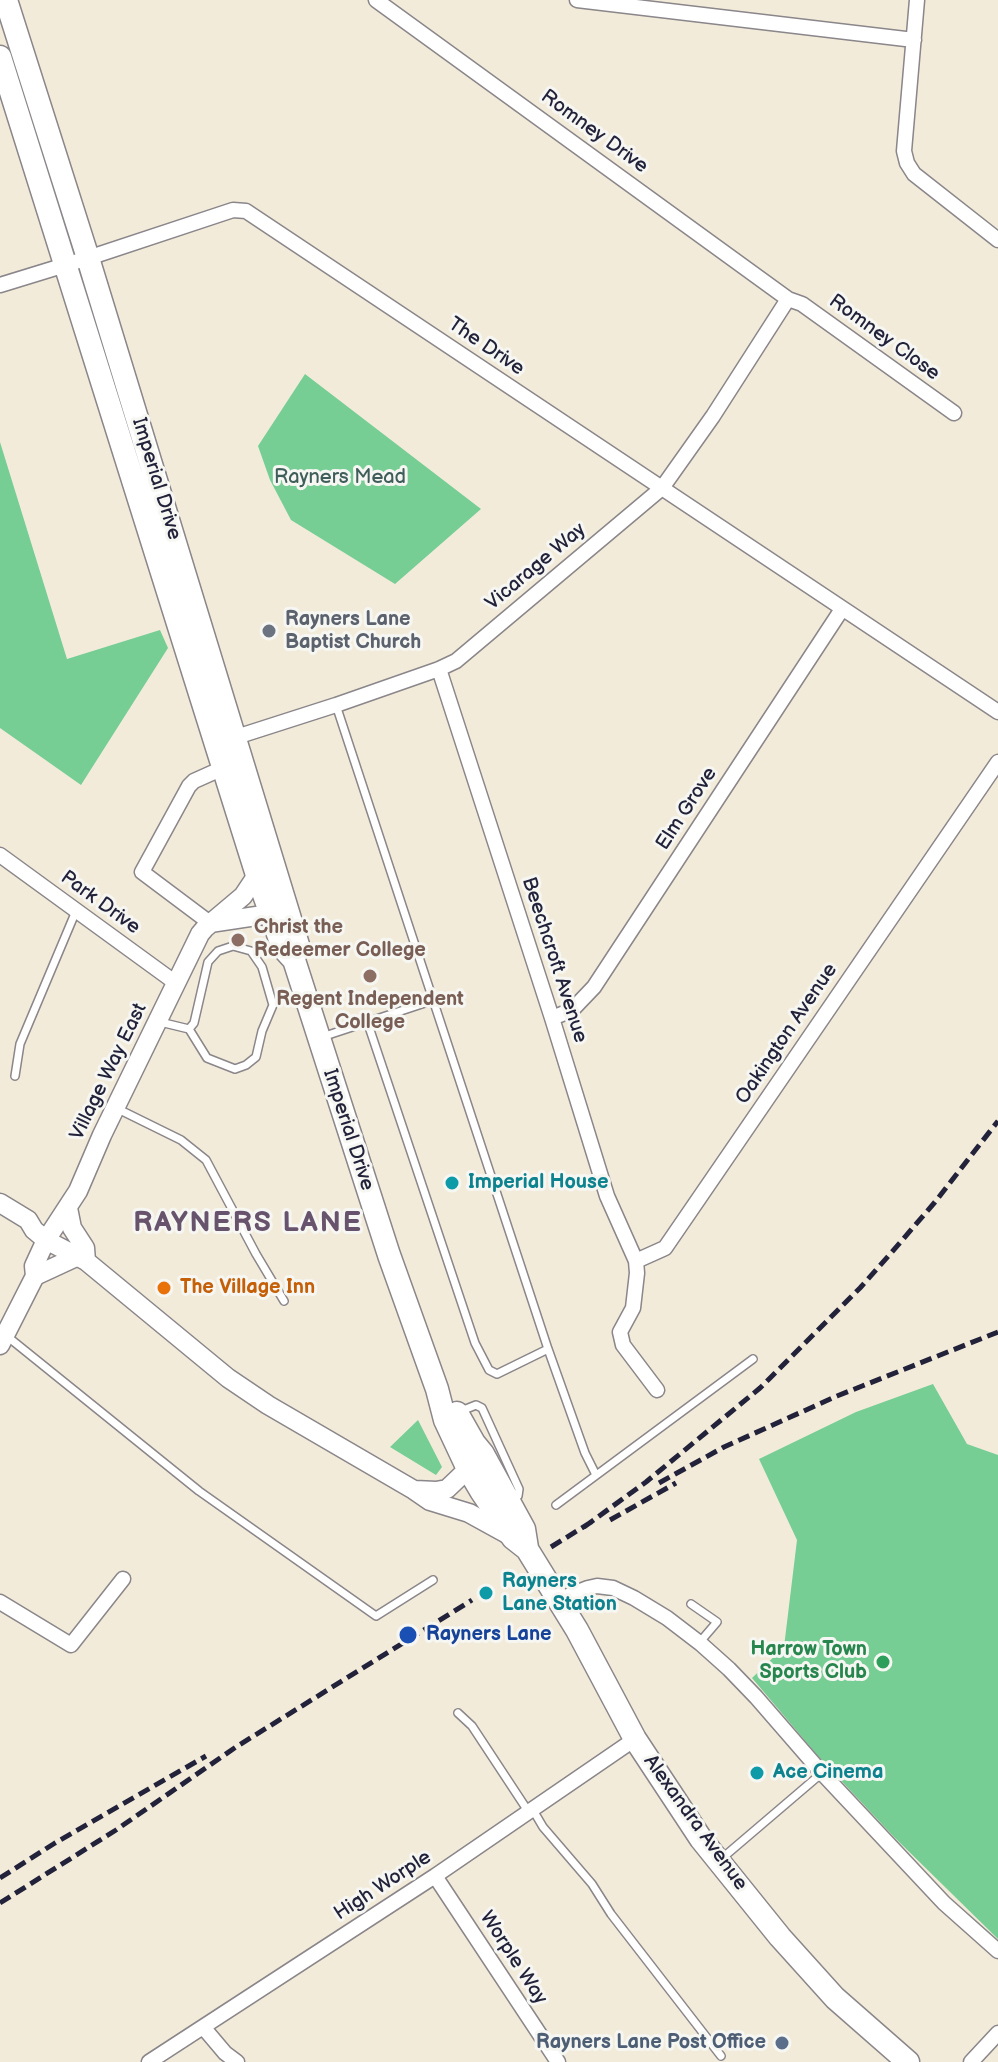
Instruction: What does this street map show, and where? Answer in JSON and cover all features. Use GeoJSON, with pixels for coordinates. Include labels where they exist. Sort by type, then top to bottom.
{"type":"FeatureCollection","features":[{"type":"Feature","properties":{"kind":"main road","name":"Imperial Drive"},"geometry":{"type":"LineString","coordinates":[[6,0],[88,258],[280,917],[283,948],[294,960],[385,1243],[468,1469]]}},
{"type":"Feature","properties":{"kind":"main road","name":"Imperial Drive"},"geometry":{"type":"LineString","coordinates":[[0,57],[65,265],[226,740],[223,768],[257,875],[280,917]]}},
{"type":"Feature","properties":{"kind":"main road","name":"Imperial Drive"},"geometry":{"type":"LineString","coordinates":[[451,1416],[483,1454],[510,1502]]}},
{"type":"Feature","properties":{"kind":"main road","name":"Alexandra Avenue"},"geometry":{"type":"LineString","coordinates":[[468,1469],[558,1600],[635,1739],[701,1839],[780,1937],[835,1998],[908,2062]]}},
{"type":"Feature","properties":{"kind":"main road","name":"Alexandra Avenue"},"geometry":{"type":"LineString","coordinates":[[510,1502],[524,1529],[520,1543]]}},
{"type":"Feature","properties":{"kind":"street","name":"Romney Drive"},"geometry":{"type":"LineString","coordinates":[[376,0],[788,299]]}},
{"type":"Feature","properties":{"kind":"street"},"geometry":{"type":"LineString","coordinates":[[577,0],[638,4],[914,40]]}},
{"type":"Feature","properties":{"kind":"street"},"geometry":{"type":"LineString","coordinates":[[917,0],[904,151],[907,163],[914,174],[998,240]]}},
{"type":"Feature","properties":{"kind":"street","name":"The Drive"},"geometry":{"type":"LineString","coordinates":[[88,258],[233,210],[246,211],[998,712]]}},
{"type":"Feature","properties":{"kind":"street"},"geometry":{"type":"LineString","coordinates":[[0,285],[88,258]]}},
{"type":"Feature","properties":{"kind":"street","name":"Romney Close"},"geometry":{"type":"LineString","coordinates":[[788,299],[802,304],[954,413]]}},
{"type":"Feature","properties":{"kind":"street","name":"Vicarage Way"},"geometry":{"type":"LineString","coordinates":[[226,740],[336,705],[456,661],[662,488],[713,416],[788,299]]}},
{"type":"Feature","properties":{"kind":"street","name":"Elm Grove"},"geometry":{"type":"LineString","coordinates":[[552,1018],[572,1010],[594,987],[842,609]]}},
{"type":"Feature","properties":{"kind":"street","name":"Beechcroft Avenue"},"geometry":{"type":"LineString","coordinates":[[439,669],[607,1196],[636,1261]]}},
{"type":"Feature","properties":{"kind":"street","name":"Oakington Avenue"},"geometry":{"type":"LineString","coordinates":[[636,1261],[665,1248],[998,762]]}},
{"type":"Feature","properties":{"kind":"street"},"geometry":{"type":"LineString","coordinates":[[223,768],[189,786],[142,872],[210,923],[280,917]]}},
{"type":"Feature","properties":{"kind":"street","name":"Park Drive"},"geometry":{"type":"LineString","coordinates":[[0,855],[177,982]]}},
{"type":"Feature","properties":{"kind":"street","name":"Village Way East"},"geometry":{"type":"LineString","coordinates":[[1,1342],[35,1276],[34,1266],[46,1240],[78,1191],[200,934],[243,896],[257,875]]}},
{"type":"Feature","properties":{"kind":"street"},"geometry":{"type":"LineString","coordinates":[[0,1203],[28,1220],[46,1240],[81,1259],[228,1378],[268,1405],[430,1501],[469,1513],[520,1543]]}},
{"type":"Feature","properties":{"kind":"street"},"geometry":{"type":"LineString","coordinates":[[28,1220],[64,1213],[85,1248],[81,1259],[35,1276]]}},
{"type":"Feature","properties":{"kind":"street"},"geometry":{"type":"LineString","coordinates":[[636,1261],[633,1308],[620,1332],[623,1345],[657,1390]]}},
{"type":"Feature","properties":{"kind":"street"},"geometry":{"type":"LineString","coordinates":[[414,1490],[447,1489],[468,1469],[474,1456],[474,1443]]}},
{"type":"Feature","properties":{"kind":"street"},"geometry":{"type":"LineString","coordinates":[[0,1602],[68,1652],[123,1579]]}},
{"type":"Feature","properties":{"kind":"street"},"geometry":{"type":"LineString","coordinates":[[558,1600],[597,1586],[613,1588],[667,1618],[699,1643],[738,1679],[944,1903],[998,1951]]}},
{"type":"Feature","properties":{"kind":"street","name":"High Worple"},"geometry":{"type":"LineString","coordinates":[[149,2062],[435,1876],[635,1739]]}},
{"type":"Feature","properties":{"kind":"street","name":"Worple Way"},"geometry":{"type":"LineString","coordinates":[[435,1876],[558,2062]]}},
{"type":"Feature","properties":{"kind":"street"},"geometry":{"type":"LineString","coordinates":[[203,2027],[237,2062]]}},
{"type":"Feature","properties":{"kind":"street"},"geometry":{"type":"LineString","coordinates":[[971,2062],[998,2033]]}},
{"type":"Feature","properties":{"kind":"lane"},"geometry":{"type":"LineString","coordinates":[[336,705],[548,1349],[585,1453],[596,1475]]}},
{"type":"Feature","properties":{"kind":"lane"},"geometry":{"type":"LineString","coordinates":[[15,1076],[20,1044],[76,911]]}},
{"type":"Feature","properties":{"kind":"lane"},"geometry":{"type":"LineString","coordinates":[[158,1022],[189,1029],[207,1058],[235,1069],[246,1065],[256,1057],[273,1005],[262,967],[251,951],[233,946],[218,951],[208,962],[194,1023],[189,1029]]}},
{"type":"Feature","properties":{"kind":"lane"},"geometry":{"type":"LineString","coordinates":[[318,1038],[434,1000]]}},
{"type":"Feature","properties":{"kind":"lane"},"geometry":{"type":"LineString","coordinates":[[367,1021],[475,1343],[489,1370],[497,1374],[548,1349]]}},
{"type":"Feature","properties":{"kind":"lane"},"geometry":{"type":"LineString","coordinates":[[116,1108],[181,1140],[206,1160],[284,1301]]}},
{"type":"Feature","properties":{"kind":"lane"},"geometry":{"type":"LineString","coordinates":[[1,1342],[199,1491],[376,1616],[433,1580]]}},
{"type":"Feature","properties":{"kind":"lane"},"geometry":{"type":"LineString","coordinates":[[556,1505],[753,1359]]}},
{"type":"Feature","properties":{"kind":"lane"},"geometry":{"type":"LineString","coordinates":[[451,1416],[476,1405],[482,1408],[519,1489],[518,1496],[510,1502]]}},
{"type":"Feature","properties":{"kind":"lane"},"geometry":{"type":"LineString","coordinates":[[691,1604],[717,1622],[699,1643]]}},
{"type":"Feature","properties":{"kind":"lane"},"geometry":{"type":"LineString","coordinates":[[458,1713],[472,1726],[530,1810],[592,1884],[611,1914],[721,2056]]}},
{"type":"Feature","properties":{"kind":"lane"},"geometry":{"type":"LineString","coordinates":[[719,1862],[822,1773]]}},
{"type":"Feature","properties":{"kind":"green space","name":"Rayners Mead"},"geometry":{"type":"Polygon","coordinates":[[[305,374],[481,509],[395,584],[291,520],[270,480],[258,446],[305,374]]]}},
{"type":"Feature","properties":{"kind":"green space"},"geometry":{"type":"Polygon","coordinates":[[[0,442],[67,659],[160,630],[168,648],[81,785],[0,728],[0,442]]]}},
{"type":"Feature","properties":{"kind":"green space","name":"Harrow Town Sports Club"},"geometry":{"type":"Polygon","coordinates":[[[933,1384],[967,1444],[998,1455],[998,1939],[894,1837],[818,1756],[752,1678],[784,1647],[797,1540],[759,1459],[856,1412],[933,1384]]]}},
{"type":"Feature","properties":{"kind":"green space"},"geometry":{"type":"Polygon","coordinates":[[[418,1420],[442,1467],[436,1475],[390,1447],[418,1420]]]}},
{"type":"Feature","properties":{"kind":"railway"},"geometry":{"type":"LineString","coordinates":[[584,1527],[646,1482],[760,1388],[860,1288],[935,1202],[998,1121]]}},
{"type":"Feature","properties":{"kind":"railway"},"geometry":{"type":"LineString","coordinates":[[659,1483],[724,1447],[837,1396],[998,1332]]}},
{"type":"Feature","properties":{"kind":"railway"},"geometry":{"type":"LineString","coordinates":[[610,1520],[676,1483]]}},
{"type":"Feature","properties":{"kind":"railway"},"geometry":{"type":"LineString","coordinates":[[551,1547],[593,1521]]}},
{"type":"Feature","properties":{"kind":"railway"},"geometry":{"type":"LineString","coordinates":[[0,1903],[116,1830],[236,1747],[472,1600]]}},
{"type":"Feature","properties":{"kind":"railway"},"geometry":{"type":"LineString","coordinates":[[0,1878],[206,1756]]}},
{"type":"Feature","properties":{"kind":"place","name":"Rayners Lane Baptist Church"},"geometry":{"type":"Point","coordinates":[269,631]}},
{"type":"Feature","properties":{"kind":"place","name":"Christ the Redeemer College"},"geometry":{"type":"Point","coordinates":[238,940]}},
{"type":"Feature","properties":{"kind":"place","name":"Regent Independent College"},"geometry":{"type":"Point","coordinates":[370,976]}},
{"type":"Feature","properties":{"kind":"place","name":"Imperial House"},"geometry":{"type":"Point","coordinates":[452,1183]}},
{"type":"Feature","properties":{"kind":"place","name":"The Village Inn"},"geometry":{"type":"Point","coordinates":[164,1288]}},
{"type":"Feature","properties":{"kind":"place","name":"Rayners Lane Station"},"geometry":{"type":"Point","coordinates":[486,1593]}},
{"type":"Feature","properties":{"kind":"place","name":"Rayners Lane"},"geometry":{"type":"Point","coordinates":[408,1635]}},
{"type":"Feature","properties":{"kind":"place","name":"Harrow Town Sports Club"},"geometry":{"type":"Point","coordinates":[883,1662]}},
{"type":"Feature","properties":{"kind":"place","name":"Ace Cinema"},"geometry":{"type":"Point","coordinates":[757,1773]}},
{"type":"Feature","properties":{"kind":"place","name":"Rayners Lane Post Office"},"geometry":{"type":"Point","coordinates":[782,2043]}},
{"type":"Feature","properties":{"kind":"district","name":"RAYNERS LANE"},"geometry":{"type":"Point","coordinates":[248,1224]}}]}
